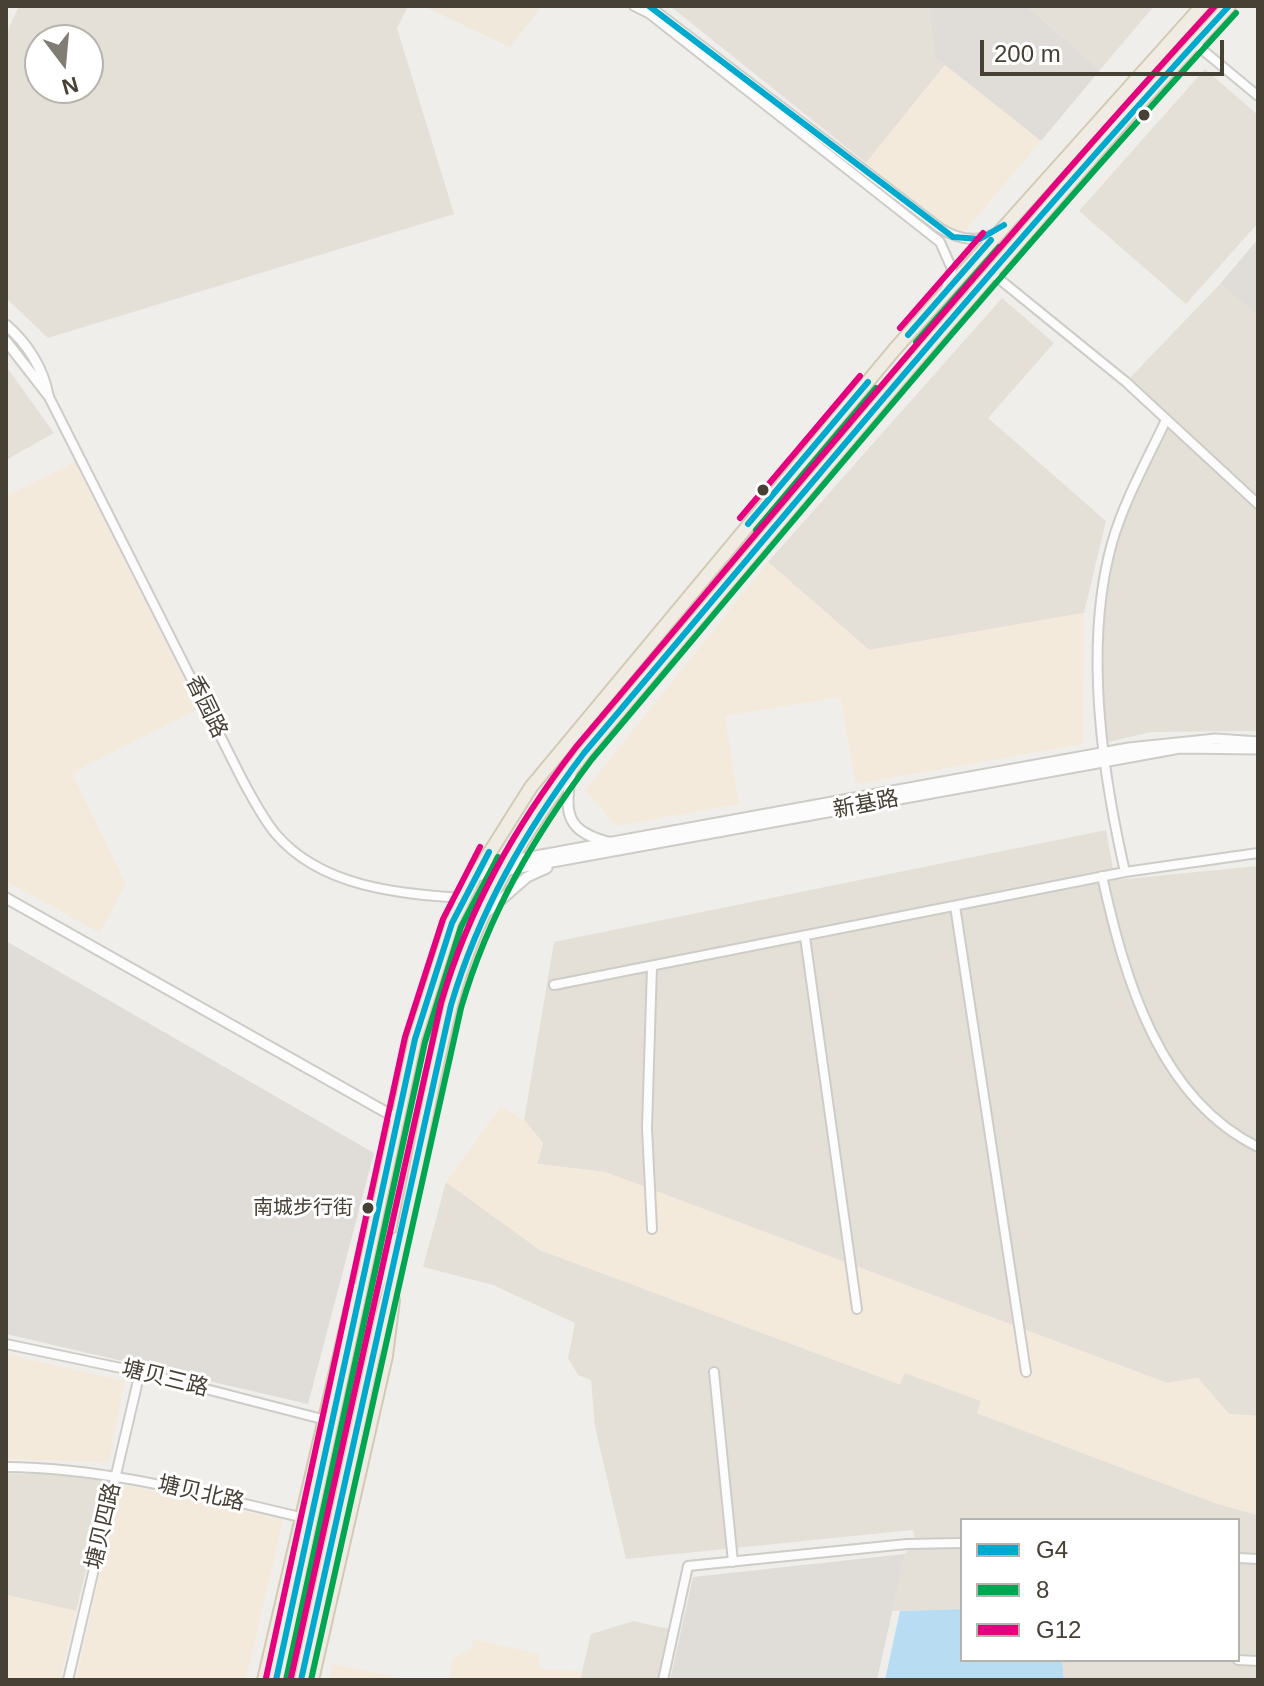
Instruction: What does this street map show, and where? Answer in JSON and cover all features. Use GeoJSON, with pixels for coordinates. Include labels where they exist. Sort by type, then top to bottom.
{"type":"FeatureCollection","features":[{"type":"Feature","properties":{"kind":"main road"},"geometry":{"type":"LineString","coordinates":[[1177,30],[1187,6]]}},
{"type":"Feature","properties":{"kind":"main road"},"geometry":{"type":"LineString","coordinates":[[264,1680],[347,1311],[374,1226],[428,990],[464,898],[478,871],[540,775],[650,640],[944,293],[1177,30],[1202,6]]}},
{"type":"Feature","properties":{"kind":"main road"},"geometry":{"type":"LineString","coordinates":[[312,1680],[386,1356],[401,1233],[452,1002],[483,917],[507,866],[571,769],[1193,42],[1229,6]]}},
{"type":"Feature","properties":{"kind":"main road"},"geometry":{"type":"LineString","coordinates":[[372,1302],[374,1226]]}},
{"type":"Feature","properties":{"kind":"main road"},"geometry":{"type":"LineString","coordinates":[[288,1680],[372,1302],[384,1265],[401,1233]]}},
{"type":"Feature","properties":{"kind":"main road"},"geometry":{"type":"LineString","coordinates":[[276,1680],[356,1317],[364,1264]]}},
{"type":"Feature","properties":{"kind":"main road"},"geometry":{"type":"LineString","coordinates":[[301,1680],[381,1320],[396,1269]]}},
{"type":"Feature","properties":{"kind":"street"},"geometry":{"type":"LineString","coordinates":[[634,6],[650,14],[940,242],[952,269],[944,293]]}},
{"type":"Feature","properties":{"kind":"street"},"geometry":{"type":"LineString","coordinates":[[649,6],[953,237],[980,239],[999,232]]}},
{"type":"Feature","properties":{"kind":"street"},"geometry":{"type":"LineString","coordinates":[[1193,42],[1258,96]]}},
{"type":"Feature","properties":{"kind":"street"},"geometry":{"type":"LineString","coordinates":[[993,274],[1126,382],[1258,504]]}},
{"type":"Feature","properties":{"kind":"street","name":"香园路"},"geometry":{"type":"LineString","coordinates":[[6,325],[30,352],[46,382],[48,395]]}},
{"type":"Feature","properties":{"kind":"street","name":"香园路"},"geometry":{"type":"LineString","coordinates":[[6,341],[48,395],[243,781],[278,836],[322,869],[350,880],[417,894],[464,898]]}},
{"type":"Feature","properties":{"kind":"street"},"geometry":{"type":"LineString","coordinates":[[1125,872],[1106,756],[1099,646],[1101,590],[1112,540],[1166,420]]}},
{"type":"Feature","properties":{"kind":"street","name":"新基路"},"geometry":{"type":"LineString","coordinates":[[507,866],[561,861],[1179,740],[1258,742]]}},
{"type":"Feature","properties":{"kind":"street","name":"新基路"},"geometry":{"type":"LineString","coordinates":[[478,871],[1106,756],[1180,748],[1258,749]]}},
{"type":"Feature","properties":{"kind":"street"},"geometry":{"type":"LineString","coordinates":[[571,769],[566,796],[572,822],[589,835],[616,844]]}},
{"type":"Feature","properties":{"kind":"street"},"geometry":{"type":"LineString","coordinates":[[554,985],[1102,876],[1258,853]]}},
{"type":"Feature","properties":{"kind":"street"},"geometry":{"type":"LineString","coordinates":[[483,917],[527,877],[561,861]]}},
{"type":"Feature","properties":{"kind":"street"},"geometry":{"type":"LineString","coordinates":[[1102,876],[1112,923],[1158,1048],[1214,1118],[1258,1147]]}},
{"type":"Feature","properties":{"kind":"street"},"geometry":{"type":"LineString","coordinates":[[6,898],[398,1119]]}},
{"type":"Feature","properties":{"kind":"street"},"geometry":{"type":"LineString","coordinates":[[955,906],[1026,1372]]}},
{"type":"Feature","properties":{"kind":"street"},"geometry":{"type":"LineString","coordinates":[[805,937],[857,1309]]}},
{"type":"Feature","properties":{"kind":"street"},"geometry":{"type":"LineString","coordinates":[[652,966],[647,1128],[652,1229]]}},
{"type":"Feature","properties":{"kind":"street","name":"塘贝三路"},"geometry":{"type":"LineString","coordinates":[[6,1344],[140,1372],[322,1419]]}},
{"type":"Feature","properties":{"kind":"street","name":"塘贝四路"},"geometry":{"type":"LineString","coordinates":[[68,1680],[140,1372]]}},
{"type":"Feature","properties":{"kind":"street"},"geometry":{"type":"LineString","coordinates":[[714,1372],[733,1562]]}},
{"type":"Feature","properties":{"kind":"street","name":"塘贝北路"},"geometry":{"type":"LineString","coordinates":[[6,1467],[75,1468],[300,1517]]}},
{"type":"Feature","properties":{"kind":"street"},"geometry":{"type":"LineString","coordinates":[[663,1680],[688,1566],[907,1544],[960,1543]]}},
{"type":"Feature","properties":{"kind":"shaded area"},"geometry":{"type":"Polygon","coordinates":[[[19,6],[408,6],[397,28],[454,214],[48,338],[6,298],[6,34],[19,6]]]}},
{"type":"Feature","properties":{"kind":"shaded area"},"geometry":{"type":"Polygon","coordinates":[[[423,6],[542,6],[510,47],[423,6]]]}},
{"type":"Feature","properties":{"kind":"shaded area"},"geometry":{"type":"Polygon","coordinates":[[[670,6],[929,6],[935,56],[945,65],[866,163],[670,6]]]}},
{"type":"Feature","properties":{"kind":"shaded area"},"geometry":{"type":"Polygon","coordinates":[[[929,6],[1027,6],[1100,70],[1041,141],[935,57],[929,6]]]}},
{"type":"Feature","properties":{"kind":"shaded area"},"geometry":{"type":"Polygon","coordinates":[[[1027,6],[1154,6],[1100,70],[1027,6]]]}},
{"type":"Feature","properties":{"kind":"shaded area"},"geometry":{"type":"Polygon","coordinates":[[[935,57],[1041,141],[959,238],[866,163],[945,65],[935,57]]]}},
{"type":"Feature","properties":{"kind":"shaded area"},"geometry":{"type":"Polygon","coordinates":[[[1205,69],[1258,115],[1258,223],[1186,304],[1079,211],[1205,69]]]}},
{"type":"Feature","properties":{"kind":"shaded area"},"geometry":{"type":"Polygon","coordinates":[[[1258,239],[1258,316],[1220,284],[1258,239]]]}},
{"type":"Feature","properties":{"kind":"shaded area"},"geometry":{"type":"Polygon","coordinates":[[[1220,284],[1258,316],[1258,731],[1151,732],[1104,743],[1099,646],[1112,540],[1166,420],[1126,382],[1220,284]]]}},
{"type":"Feature","properties":{"kind":"shaded area"},"geometry":{"type":"Polygon","coordinates":[[[1002,298],[1054,343],[988,418],[1106,521],[1084,613],[869,650],[768,562],[1002,298]]]}},
{"type":"Feature","properties":{"kind":"shaded area"},"geometry":{"type":"Polygon","coordinates":[[[6,366],[54,433],[6,460],[6,366]]]}},
{"type":"Feature","properties":{"kind":"shaded area"},"geometry":{"type":"Polygon","coordinates":[[[75,462],[199,709],[72,773],[126,884],[100,933],[6,881],[6,496],[75,462]]]}},
{"type":"Feature","properties":{"kind":"shaded area"},"geometry":{"type":"Polygon","coordinates":[[[768,562],[869,650],[1084,613],[1083,744],[856,784],[840,697],[725,716],[739,804],[616,826],[585,790],[768,562]]]}},
{"type":"Feature","properties":{"kind":"shaded area"},"geometry":{"type":"Polygon","coordinates":[[[1106,830],[1115,880],[1258,866],[1258,1416],[1229,1414],[1198,1378],[1167,1383],[605,1172],[537,1164],[543,1143],[524,1120],[554,942],[1106,830]]]}},
{"type":"Feature","properties":{"kind":"shaded area"},"geometry":{"type":"Polygon","coordinates":[[[6,941],[374,1153],[308,1404],[6,1334],[6,941]]]}},
{"type":"Feature","properties":{"kind":"shaded area"},"geometry":{"type":"Polygon","coordinates":[[[501,1106],[524,1120],[543,1143],[537,1164],[605,1172],[1166,1383],[1198,1378],[1228,1414],[1258,1416],[1258,1515],[1218,1504],[977,1413],[981,1401],[905,1373],[900,1384],[540,1250],[446,1182],[501,1106]]]}},
{"type":"Feature","properties":{"kind":"shaded area"},"geometry":{"type":"Polygon","coordinates":[[[446,1182],[540,1250],[899,1384],[904,1372],[981,1401],[977,1413],[1218,1504],[1258,1515],[1258,1680],[1064,1680],[1062,1662],[1240,1662],[1240,1518],[960,1518],[960,1609],[892,1611],[905,1554],[915,1541],[913,1530],[626,1559],[595,1427],[591,1380],[578,1375],[568,1358],[575,1323],[493,1285],[423,1267],[446,1182]]]}},
{"type":"Feature","properties":{"kind":"shaded area"},"geometry":{"type":"Polygon","coordinates":[[[6,1354],[125,1381],[109,1462],[6,1459],[6,1354]]]}},
{"type":"Feature","properties":{"kind":"shaded area"},"geometry":{"type":"Polygon","coordinates":[[[6,1474],[72,1474],[108,1482],[76,1611],[6,1595],[6,1474]]]}},
{"type":"Feature","properties":{"kind":"shaded area"},"geometry":{"type":"Polygon","coordinates":[[[120,1484],[283,1520],[246,1680],[76,1680],[120,1484]]]}},
{"type":"Feature","properties":{"kind":"shaded area"},"geometry":{"type":"Polygon","coordinates":[[[905,1554],[877,1680],[670,1680],[693,1577],[905,1554]]]}},
{"type":"Feature","properties":{"kind":"shaded area"},"geometry":{"type":"Polygon","coordinates":[[[6,1595],[76,1611],[60,1680],[6,1680],[6,1595]]]}},
{"type":"Feature","properties":{"kind":"shaded area"},"geometry":{"type":"Polygon","coordinates":[[[634,1621],[669,1629],[657,1680],[580,1680],[591,1634],[634,1621]]]}},
{"type":"Feature","properties":{"kind":"shaded area"},"geometry":{"type":"Polygon","coordinates":[[[474,1639],[539,1654],[539,1669],[582,1671],[580,1680],[449,1680],[453,1658],[471,1649],[474,1639]]]}},
{"type":"Feature","properties":{"kind":"shaded area"},"geometry":{"type":"Polygon","coordinates":[[[332,1664],[412,1680],[329,1680],[332,1664]]]}},
{"type":"Feature","properties":{"kind":"water"},"geometry":{"type":"Polygon","coordinates":[[[960,1609],[960,1662],[1062,1662],[1064,1680],[885,1680],[900,1611],[960,1609]]]}},
{"type":"Feature","properties":{"kind":"transit line","name":"G4"},"geometry":{"type":"LineString","coordinates":[[649,6],[953,237],[980,239],[1004,225]]}},
{"type":"Feature","properties":{"kind":"transit line","name":"G12"},"geometry":{"type":"LineString","coordinates":[[291,1678],[441,1003],[465,933],[496,868],[534,806],[576,747],[972,280],[1215,6]]}},
{"type":"Feature","properties":{"kind":"transit line","name":"G4"},"geometry":{"type":"LineString","coordinates":[[301,1680],[451,1005],[475,937],[523,842],[584,753],[822,470],[1229,6]]}},
{"type":"Feature","properties":{"kind":"transit line","name":"8"},"geometry":{"type":"LineString","coordinates":[[311,1680],[461,1008],[499,909],[532,847],[592,759],[830,476],[1153,104],[1236,13]]}},
{"type":"Feature","properties":{"kind":"transit line","name":"G12"},"geometry":{"type":"LineString","coordinates":[[900,328],[983,233]]}},
{"type":"Feature","properties":{"kind":"transit line","name":"G4"},"geometry":{"type":"LineString","coordinates":[[908,335],[991,240]]}},
{"type":"Feature","properties":{"kind":"transit line","name":"8"},"geometry":{"type":"LineString","coordinates":[[916,342],[999,247]]}},
{"type":"Feature","properties":{"kind":"transit line","name":"G12"},"geometry":{"type":"LineString","coordinates":[[740,518],[860,376]]}},
{"type":"Feature","properties":{"kind":"transit line","name":"G4"},"geometry":{"type":"LineString","coordinates":[[748,524],[868,382]]}},
{"type":"Feature","properties":{"kind":"transit line","name":"8"},"geometry":{"type":"LineString","coordinates":[[756,530],[876,388]]}},
{"type":"Feature","properties":{"kind":"transit line","name":"G12"},"geometry":{"type":"LineString","coordinates":[[266,1678],[405,1037],[443,919],[480,847]]}},
{"type":"Feature","properties":{"kind":"transit line","name":"G4"},"geometry":{"type":"LineString","coordinates":[[276,1680],[415,1039],[452,923],[489,852]]}},
{"type":"Feature","properties":{"kind":"transit line","name":"8"},"geometry":{"type":"LineString","coordinates":[[286,1680],[425,1042],[461,927],[498,857]]}},
{"type":"Feature","properties":{"kind":"place","name":"南城步行街"},"geometry":{"type":"Point","coordinates":[368,1208]}}]}
